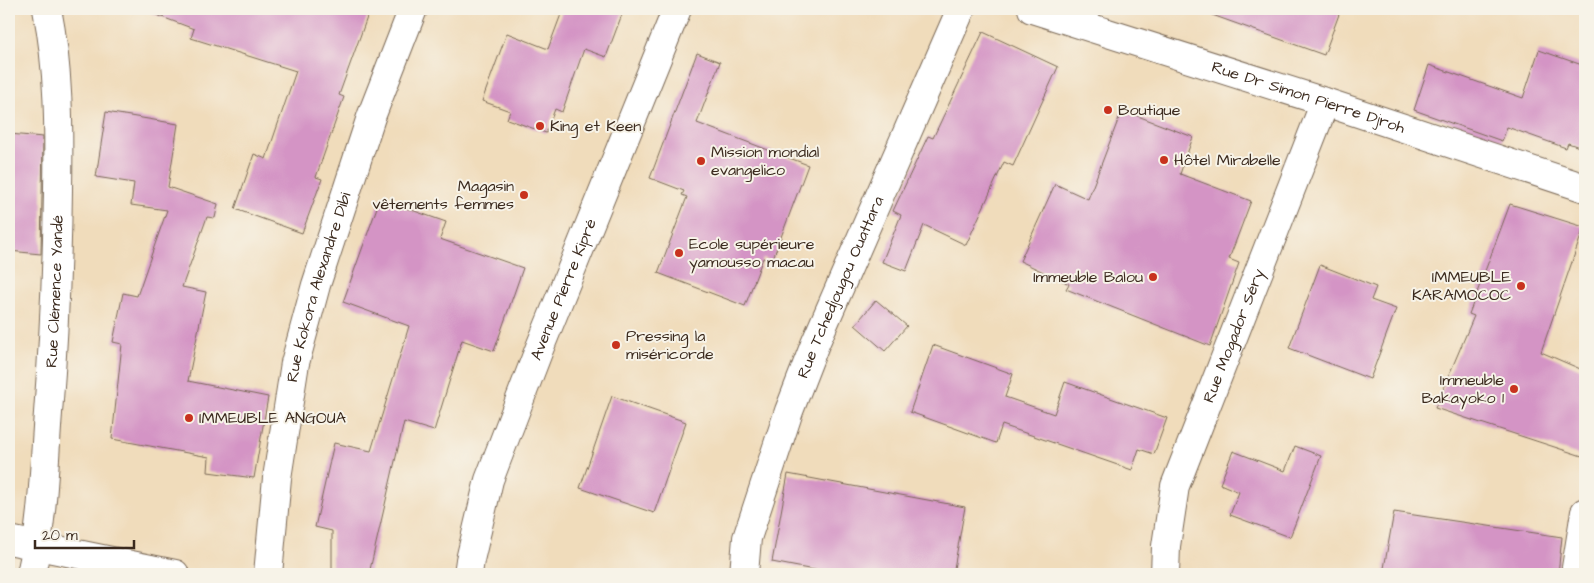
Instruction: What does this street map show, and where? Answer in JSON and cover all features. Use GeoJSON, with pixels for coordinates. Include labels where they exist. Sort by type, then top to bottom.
{"type":"FeatureCollection","features":[{"type":"Feature","properties":{"kind":"street","name":"Rue Clémence Yandé"},"geometry":{"type":"LineString","coordinates":[[31,574],[38,546],[50,386],[57,256],[59,132],[53,40],[47,9]]}},
{"type":"Feature","properties":{"kind":"street","name":"Rue Kokora Alexandre Dibi"},"geometry":{"type":"LineString","coordinates":[[268,574],[277,478],[295,363],[316,285],[368,127],[413,9]]}},
{"type":"Feature","properties":{"kind":"street","name":"Avenue Pierre Kipré"},"geometry":{"type":"LineString","coordinates":[[468,574],[489,480],[544,338],[677,9]]}},
{"type":"Feature","properties":{"kind":"street","name":"Rue Tchedjougou Ouattara"},"geometry":{"type":"LineString","coordinates":[[744,574],[747,538],[792,402],[815,344],[961,9]]}},
{"type":"Feature","properties":{"kind":"street","name":"Rue Dr Simon Pierre Djroh"},"geometry":{"type":"LineString","coordinates":[[1032,9],[1325,102],[1585,188]]}},
{"type":"Feature","properties":{"kind":"street","name":"Rue Mogador Séry"},"geometry":{"type":"LineString","coordinates":[[1164,574],[1175,486],[1325,102]]}},
{"type":"Feature","properties":{"kind":"street"},"geometry":{"type":"LineString","coordinates":[[1575,574],[1585,512]]}},
{"type":"Feature","properties":{"kind":"street"},"geometry":{"type":"LineString","coordinates":[[9,540],[175,574]]}},
{"type":"Feature","properties":{"kind":"building"},"geometry":{"type":"Polygon","coordinates":[[[146,9],[370,9],[339,95],[344,97],[316,177],[322,179],[302,233],[235,209],[254,154],[266,159],[296,71],[191,38],[194,29],[146,11],[146,9]]]}},
{"type":"Feature","properties":{"kind":"building"},"geometry":{"type":"Polygon","coordinates":[[[563,9],[624,9],[606,57],[584,49],[562,112],[555,109],[546,133],[507,119],[510,111],[482,101],[507,33],[548,49],[563,9]]]}},
{"type":"Feature","properties":{"kind":"building"},"geometry":{"type":"Polygon","coordinates":[[[1205,9],[1341,9],[1324,55],[1204,12],[1205,9]]]}},
{"type":"Feature","properties":{"kind":"building"},"geometry":{"type":"Polygon","coordinates":[[[983,32],[1058,67],[1013,166],[1004,162],[966,245],[924,225],[906,271],[882,262],[901,215],[893,211],[928,136],[933,138],[983,32]]]}},
{"type":"Feature","properties":{"kind":"building"},"geometry":{"type":"Polygon","coordinates":[[[1539,50],[1585,66],[1585,149],[1568,143],[1566,148],[1507,127],[1502,141],[1414,110],[1429,65],[1523,98],[1539,50]]]}},
{"type":"Feature","properties":{"kind":"building"},"geometry":{"type":"Polygon","coordinates":[[[697,53],[720,62],[697,123],[808,165],[772,261],[763,258],[745,306],[658,273],[687,197],[682,195],[684,191],[650,178],[697,53]]]}},
{"type":"Feature","properties":{"kind":"building"},"geometry":{"type":"Polygon","coordinates":[[[1122,110],[1193,137],[1180,174],[1251,201],[1229,259],[1239,263],[1210,346],[1066,289],[1069,284],[1020,261],[1055,184],[1088,199],[1122,110]]]}},
{"type":"Feature","properties":{"kind":"building"},"geometry":{"type":"Polygon","coordinates":[[[106,112],[178,124],[168,187],[218,204],[215,218],[207,217],[182,287],[206,292],[188,381],[268,397],[254,478],[208,472],[209,457],[112,439],[122,344],[113,342],[123,293],[137,296],[167,210],[131,205],[134,183],[96,177],[106,112]]]}},
{"type":"Feature","properties":{"kind":"building"},"geometry":{"type":"Polygon","coordinates":[[[9,134],[43,137],[41,254],[9,251],[9,134]]]}},
{"type":"Feature","properties":{"kind":"building"},"geometry":{"type":"Polygon","coordinates":[[[380,199],[446,222],[440,239],[523,268],[494,351],[462,340],[434,431],[404,422],[369,574],[332,574],[332,531],[315,527],[334,443],[371,451],[409,326],[343,302],[380,199]]]}},
{"type":"Feature","properties":{"kind":"building"},"geometry":{"type":"Polygon","coordinates":[[[1510,204],[1584,227],[1541,352],[1585,371],[1585,457],[1435,408],[1474,316],[1469,314],[1510,204]]]}},
{"type":"Feature","properties":{"kind":"building"},"geometry":{"type":"Polygon","coordinates":[[[1320,265],[1376,287],[1371,300],[1396,309],[1370,379],[1289,348],[1320,265]]]}},
{"type":"Feature","properties":{"kind":"building"},"geometry":{"type":"Polygon","coordinates":[[[876,300],[907,326],[885,351],[855,325],[876,300]]]}},
{"type":"Feature","properties":{"kind":"building"},"geometry":{"type":"Polygon","coordinates":[[[933,345],[1013,374],[1005,397],[1054,414],[1065,382],[1167,418],[1154,454],[1139,449],[1132,470],[1002,425],[996,443],[910,412],[933,345]]]}},
{"type":"Feature","properties":{"kind":"building"},"geometry":{"type":"Polygon","coordinates":[[[612,396],[686,422],[654,513],[580,488],[612,396]]]}},
{"type":"Feature","properties":{"kind":"building"},"geometry":{"type":"Polygon","coordinates":[[[1295,446],[1321,456],[1290,537],[1230,515],[1239,492],[1220,484],[1233,451],[1285,471],[1295,446]]]}},
{"type":"Feature","properties":{"kind":"building"},"geometry":{"type":"Polygon","coordinates":[[[788,474],[965,507],[953,574],[835,574],[772,562],[788,474]]]}},
{"type":"Feature","properties":{"kind":"building"},"geometry":{"type":"Polygon","coordinates":[[[1394,512],[1562,537],[1558,574],[1383,574],[1394,512]]]}},
{"type":"Feature","properties":{"kind":"place","name":"Boutique"},"geometry":{"type":"Point","coordinates":[1108,110]}},
{"type":"Feature","properties":{"kind":"place","name":"King et Keen"},"geometry":{"type":"Point","coordinates":[540,126]}},
{"type":"Feature","properties":{"kind":"place","name":"Hôtel Mirabelle"},"geometry":{"type":"Point","coordinates":[1164,160]}},
{"type":"Feature","properties":{"kind":"place","name":"Mission mondial evangelico"},"geometry":{"type":"Point","coordinates":[701,161]}},
{"type":"Feature","properties":{"kind":"place","name":"Magasin vêtements femmes"},"geometry":{"type":"Point","coordinates":[524,195]}},
{"type":"Feature","properties":{"kind":"place","name":"Ecole supérieure yamousso macau"},"geometry":{"type":"Point","coordinates":[679,253]}},
{"type":"Feature","properties":{"kind":"place","name":"Immeuble Balou"},"geometry":{"type":"Point","coordinates":[1153,277]}},
{"type":"Feature","properties":{"kind":"place","name":"IMMEUBLE KARAMOCOC"},"geometry":{"type":"Point","coordinates":[1521,286]}},
{"type":"Feature","properties":{"kind":"place","name":"Pressing la miséricorde"},"geometry":{"type":"Point","coordinates":[616,345]}},
{"type":"Feature","properties":{"kind":"place","name":"Immeuble Bakayoko 1"},"geometry":{"type":"Point","coordinates":[1514,389]}},
{"type":"Feature","properties":{"kind":"place","name":"IMMEUBLE ANGOUA"},"geometry":{"type":"Point","coordinates":[189,418]}}]}
